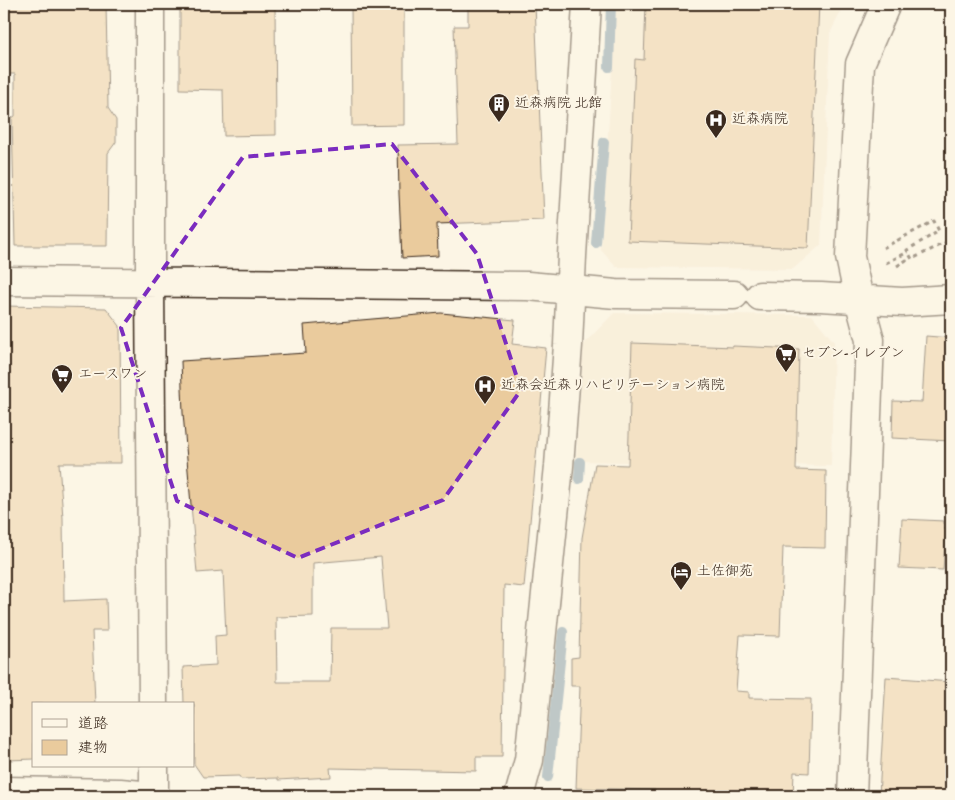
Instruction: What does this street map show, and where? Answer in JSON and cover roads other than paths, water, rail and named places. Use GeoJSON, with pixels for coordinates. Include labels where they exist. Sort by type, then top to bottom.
{"type":"FeatureCollection","features":[{"type":"Feature","properties":{"kind":"street"},"geometry":{"type":"LineString","coordinates":[[150,4],[150,282],[154,702]]}},
{"type":"Feature","properties":{"kind":"street"},"geometry":{"type":"LineString","coordinates":[[519,796],[528,760],[559,466],[568,345],[587,4]]}},
{"type":"Feature","properties":{"kind":"street"},"geometry":{"type":"LineString","coordinates":[[852,796],[870,340],[850,257],[860,64],[886,4]]}},
{"type":"Feature","properties":{"kind":"street"},"geometry":{"type":"LineString","coordinates":[[4,281],[528,286],[616,294],[859,298],[902,302],[951,299]]}},
{"type":"Feature","properties":{"kind":"street"},"geometry":{"type":"LineString","coordinates":[[4,791],[120,793],[153,796],[154,768]]}},
{"type":"Feature","properties":{"kind":"waterway"},"geometry":{"type":"LineString","coordinates":[[609,67],[611,4]]}},
{"type":"Feature","properties":{"kind":"waterway"},"geometry":{"type":"LineString","coordinates":[[596,243],[604,142]]}},
{"type":"Feature","properties":{"kind":"waterway"},"geometry":{"type":"LineString","coordinates":[[579,479],[580,462]]}},
{"type":"Feature","properties":{"kind":"waterway"},"geometry":{"type":"LineString","coordinates":[[548,777],[563,632]]}},
{"type":"Feature","properties":{"kind":"place","name":"近森病院 北館"},"geometry":{"type":"Point","coordinates":[499,123]}},
{"type":"Feature","properties":{"kind":"place","name":"近森病院"},"geometry":{"type":"Point","coordinates":[716,139]}},
{"type":"Feature","properties":{"kind":"place","name":"セブン-イレブン"},"geometry":{"type":"Point","coordinates":[786,373]}},
{"type":"Feature","properties":{"kind":"place","name":"エースワン"},"geometry":{"type":"Point","coordinates":[62,394]}},
{"type":"Feature","properties":{"kind":"place","name":"近森会近森リハビリテーション病院"},"geometry":{"type":"Point","coordinates":[485,405]}},
{"type":"Feature","properties":{"kind":"place","name":"土佐御苑"},"geometry":{"type":"Point","coordinates":[681,591]}}]}
